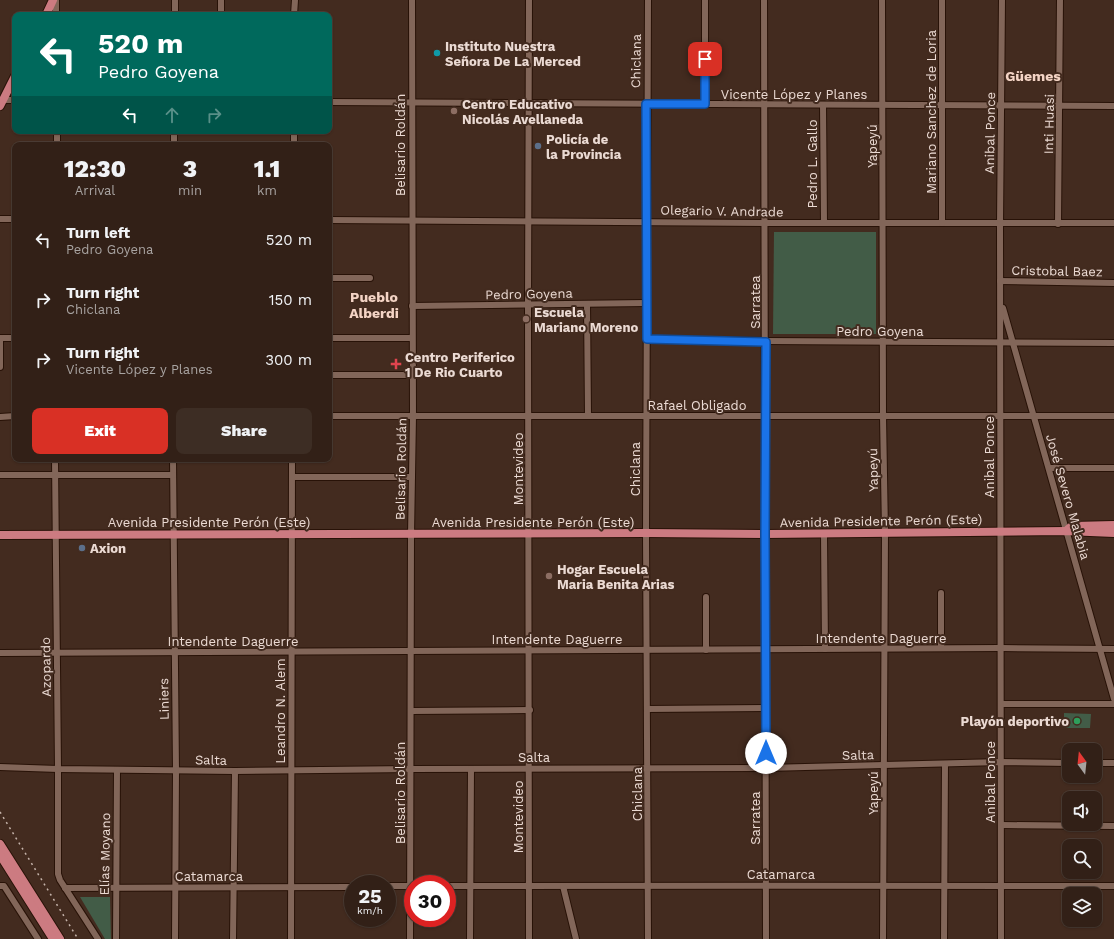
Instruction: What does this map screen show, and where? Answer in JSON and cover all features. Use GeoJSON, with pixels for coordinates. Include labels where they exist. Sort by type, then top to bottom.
{"type":"FeatureCollection","features":[{"type":"Feature","properties":{"kind":"main road"},"geometry":{"type":"LineString","coordinates":[[48,12],[55,0]]}},
{"type":"Feature","properties":{"kind":"main road"},"geometry":{"type":"LineString","coordinates":[[2,103],[12,82]]}},
{"type":"Feature","properties":{"kind":"main road","name":"Avenida Presidente Perón (Este)"},"geometry":{"type":"LineString","coordinates":[[1066,531],[1072,526],[1114,525]]}},
{"type":"Feature","properties":{"kind":"main road","name":"Avenida Presidente Perón (Este)"},"geometry":{"type":"LineString","coordinates":[[0,535],[411,535],[646,533],[824,534],[885,532],[1066,531],[1114,533]]}},
{"type":"Feature","properties":{"kind":"main road"},"geometry":{"type":"LineString","coordinates":[[0,844],[60,939]]}},
{"type":"Feature","properties":{"kind":"main road"},"geometry":{"type":"LineString","coordinates":[[0,855],[53,939]]}},
{"type":"Feature","properties":{"kind":"street"},"geometry":{"type":"LineString","coordinates":[[55,0],[56,12]]}},
{"type":"Feature","properties":{"kind":"street"},"geometry":{"type":"LineString","coordinates":[[175,0],[175,12]]}},
{"type":"Feature","properties":{"kind":"street"},"geometry":{"type":"LineString","coordinates":[[221,0],[221,12]]}},
{"type":"Feature","properties":{"kind":"street"},"geometry":{"type":"LineString","coordinates":[[294,12],[295,0]]}},
{"type":"Feature","properties":{"kind":"street","name":"Belisario Roldán"},"geometry":{"type":"LineString","coordinates":[[412,0],[412,875]]}},
{"type":"Feature","properties":{"kind":"street","name":"Montevideo"},"geometry":{"type":"LineString","coordinates":[[529,939],[530,650],[528,304],[530,0]]}},
{"type":"Feature","properties":{"kind":"street","name":"Chiclana"},"geometry":{"type":"LineString","coordinates":[[648,0],[646,104],[648,939]]}},
{"type":"Feature","properties":{"kind":"street"},"geometry":{"type":"LineString","coordinates":[[705,0],[705,104]]}},
{"type":"Feature","properties":{"kind":"street","name":"Sarratea"},"geometry":{"type":"LineString","coordinates":[[764,0],[766,342],[766,939]]}},
{"type":"Feature","properties":{"kind":"street","name":"Yapeyú"},"geometry":{"type":"LineString","coordinates":[[882,0],[883,416],[885,532],[883,939]]}},
{"type":"Feature","properties":{"kind":"street","name":"Mariano Sanchez de Loria"},"geometry":{"type":"LineString","coordinates":[[942,0],[942,224]]}},
{"type":"Feature","properties":{"kind":"street","name":"Anibal Ponce"},"geometry":{"type":"LineString","coordinates":[[1002,0],[1000,224],[1002,939]]}},
{"type":"Feature","properties":{"kind":"street","name":"Inti Huasi"},"geometry":{"type":"LineString","coordinates":[[1058,224],[1060,0]]}},
{"type":"Feature","properties":{"kind":"street"},"geometry":{"type":"LineString","coordinates":[[2,103],[12,101]]}},
{"type":"Feature","properties":{"kind":"street","name":"Vicente López y Planes"},"geometry":{"type":"LineString","coordinates":[[332,102],[1114,106]]}},
{"type":"Feature","properties":{"kind":"street","name":"Pedro L. Gallo"},"geometry":{"type":"LineString","coordinates":[[823,105],[824,223]]}},
{"type":"Feature","properties":{"kind":"street"},"geometry":{"type":"LineString","coordinates":[[0,219],[12,218]]}},
{"type":"Feature","properties":{"kind":"street","name":"Olegario V. Andrade"},"geometry":{"type":"LineString","coordinates":[[332,220],[529,220],[942,224],[1114,223]]}},
{"type":"Feature","properties":{"kind":"street"},"geometry":{"type":"LineString","coordinates":[[332,278],[370,278]]}},
{"type":"Feature","properties":{"kind":"street","name":"Cristobal Baez"},"geometry":{"type":"LineString","coordinates":[[1000,281],[1114,283]]}},
{"type":"Feature","properties":{"kind":"street","name":"José Severo Malabia"},"geometry":{"type":"LineString","coordinates":[[1000,300],[1114,699]]}},
{"type":"Feature","properties":{"kind":"street"},"geometry":{"type":"LineString","coordinates":[[587,304],[588,416]]}},
{"type":"Feature","properties":{"kind":"street","name":"Pedro Goyena"},"geometry":{"type":"LineString","coordinates":[[412,306],[646,304]]}},
{"type":"Feature","properties":{"kind":"street"},"geometry":{"type":"LineString","coordinates":[[0,367],[0,338],[12,338]]}},
{"type":"Feature","properties":{"kind":"street"},"geometry":{"type":"LineString","coordinates":[[332,338],[412,338]]}},
{"type":"Feature","properties":{"kind":"street","name":"Pedro Goyena"},"geometry":{"type":"LineString","coordinates":[[647,339],[766,342],[1114,343]]}},
{"type":"Feature","properties":{"kind":"street"},"geometry":{"type":"LineString","coordinates":[[332,375],[412,375]]}},
{"type":"Feature","properties":{"kind":"street"},"geometry":{"type":"LineString","coordinates":[[0,416],[12,416]]}},
{"type":"Feature","properties":{"kind":"street","name":"Rafael Obligado"},"geometry":{"type":"LineString","coordinates":[[332,416],[1114,416]]}},
{"type":"Feature","properties":{"kind":"street","name":"Azopardo"},"geometry":{"type":"LineString","coordinates":[[55,462],[58,874],[65,888]]}},
{"type":"Feature","properties":{"kind":"street","name":"Liniers"},"geometry":{"type":"LineString","coordinates":[[174,462],[176,771],[175,939]]}},
{"type":"Feature","properties":{"kind":"street","name":"Leandro N. Alem"},"geometry":{"type":"LineString","coordinates":[[291,939],[292,462]]}},
{"type":"Feature","properties":{"kind":"street"},"geometry":{"type":"LineString","coordinates":[[1049,468],[1114,468]]}},
{"type":"Feature","properties":{"kind":"street"},"geometry":{"type":"LineString","coordinates":[[0,475],[173,475]]}},
{"type":"Feature","properties":{"kind":"street"},"geometry":{"type":"LineString","coordinates":[[292,477],[412,477]]}},
{"type":"Feature","properties":{"kind":"street"},"geometry":{"type":"LineString","coordinates":[[824,534],[825,649]]}},
{"type":"Feature","properties":{"kind":"street"},"geometry":{"type":"LineString","coordinates":[[941,593],[941,648]]}},
{"type":"Feature","properties":{"kind":"street"},"geometry":{"type":"LineString","coordinates":[[706,597],[706,650]]}},
{"type":"Feature","properties":{"kind":"street","name":"Intendente Daguerre"},"geometry":{"type":"LineString","coordinates":[[0,653],[941,648],[1114,649]]}},
{"type":"Feature","properties":{"kind":"street"},"geometry":{"type":"LineString","coordinates":[[1001,704],[1114,704]]}},
{"type":"Feature","properties":{"kind":"street"},"geometry":{"type":"LineString","coordinates":[[647,709],[766,708]]}},
{"type":"Feature","properties":{"kind":"street"},"geometry":{"type":"LineString","coordinates":[[411,711],[530,710]]}},
{"type":"Feature","properties":{"kind":"street","name":"Salta"},"geometry":{"type":"LineString","coordinates":[[0,767],[176,771],[291,771],[530,768],[766,768],[1001,762],[1062,763]]}},
{"type":"Feature","properties":{"kind":"street"},"geometry":{"type":"LineString","coordinates":[[1102,763],[1114,763]]}},
{"type":"Feature","properties":{"kind":"street"},"geometry":{"type":"LineString","coordinates":[[944,764],[944,939]]}},
{"type":"Feature","properties":{"kind":"street"},"geometry":{"type":"LineString","coordinates":[[470,939],[471,769]]}},
{"type":"Feature","properties":{"kind":"street","name":"Elías Moyano"},"geometry":{"type":"LineString","coordinates":[[116,939],[117,770]]}},
{"type":"Feature","properties":{"kind":"street"},"geometry":{"type":"LineString","coordinates":[[233,939],[235,771]]}},
{"type":"Feature","properties":{"kind":"street"},"geometry":{"type":"LineString","coordinates":[[1002,825],[1114,826]]}},
{"type":"Feature","properties":{"kind":"street"},"geometry":{"type":"LineString","coordinates":[[2,886],[38,939]]}},
{"type":"Feature","properties":{"kind":"street","name":"Catamarca"},"geometry":{"type":"LineString","coordinates":[[65,888],[344,886]]}},
{"type":"Feature","properties":{"kind":"street","name":"Catamarca"},"geometry":{"type":"LineString","coordinates":[[456,886],[1114,886]]}},
{"type":"Feature","properties":{"kind":"street"},"geometry":{"type":"LineString","coordinates":[[563,886],[576,939]]}},
{"type":"Feature","properties":{"kind":"street"},"geometry":{"type":"LineString","coordinates":[[65,888],[98,939]]}},
{"type":"Feature","properties":{"kind":"street","name":"Belisario Roldán"},"geometry":{"type":"LineString","coordinates":[[410,927],[410,939]]}},
{"type":"Feature","properties":{"kind":"green space"},"geometry":{"type":"Polygon","coordinates":[[[774,232],[876,232],[876,334],[773,334],[774,232]]]}},
{"type":"Feature","properties":{"kind":"green space","name":"Playón deportivo"},"geometry":{"type":"Polygon","coordinates":[[[1064,713],[1091,714],[1090,728],[1064,728],[1064,713]]]}},
{"type":"Feature","properties":{"kind":"green space"},"geometry":{"type":"Polygon","coordinates":[[[80,897],[110,897],[111,939],[105,939],[80,897]]]}},
{"type":"Feature","properties":{"kind":"railway"},"geometry":{"type":"LineString","coordinates":[[0,812],[78,939]]}},
{"type":"Feature","properties":{"kind":"place","name":"Instituto Nuestra Señora De La Merced"},"geometry":{"type":"Point","coordinates":[437,53]}},
{"type":"Feature","properties":{"kind":"place","name":"Centro Educativo Nicolás Avellaneda"},"geometry":{"type":"Point","coordinates":[454,111]}},
{"type":"Feature","properties":{"kind":"place","name":"Policía de la Provincia"},"geometry":{"type":"Point","coordinates":[538,146]}},
{"type":"Feature","properties":{"kind":"place","name":"Escuela Mariano Moreno"},"geometry":{"type":"Point","coordinates":[526,319]}},
{"type":"Feature","properties":{"kind":"place","name":"Centro Periferico 1 De Rio Cuarto"},"geometry":{"type":"Point","coordinates":[396,364]}},
{"type":"Feature","properties":{"kind":"place","name":"Axion"},"geometry":{"type":"Point","coordinates":[82,548]}},
{"type":"Feature","properties":{"kind":"place","name":"Hogar Escuela Maria Benita Arias"},"geometry":{"type":"Point","coordinates":[549,576]}},
{"type":"Feature","properties":{"kind":"place","name":"Playón deportivo"},"geometry":{"type":"Point","coordinates":[1077,721]}},
{"type":"Feature","properties":{"kind":"district","name":"Güemes"},"geometry":{"type":"Point","coordinates":[1033,76]}},
{"type":"Feature","properties":{"kind":"district","name":"Pueblo Alberdi"},"geometry":{"type":"Point","coordinates":[374,306]}},
{"type":"Feature","properties":{"kind":"route"},"geometry":{"type":"LineString","coordinates":[[705,59],[705,104],[646,104],[647,339],[766,342],[766,753]]}}]}
